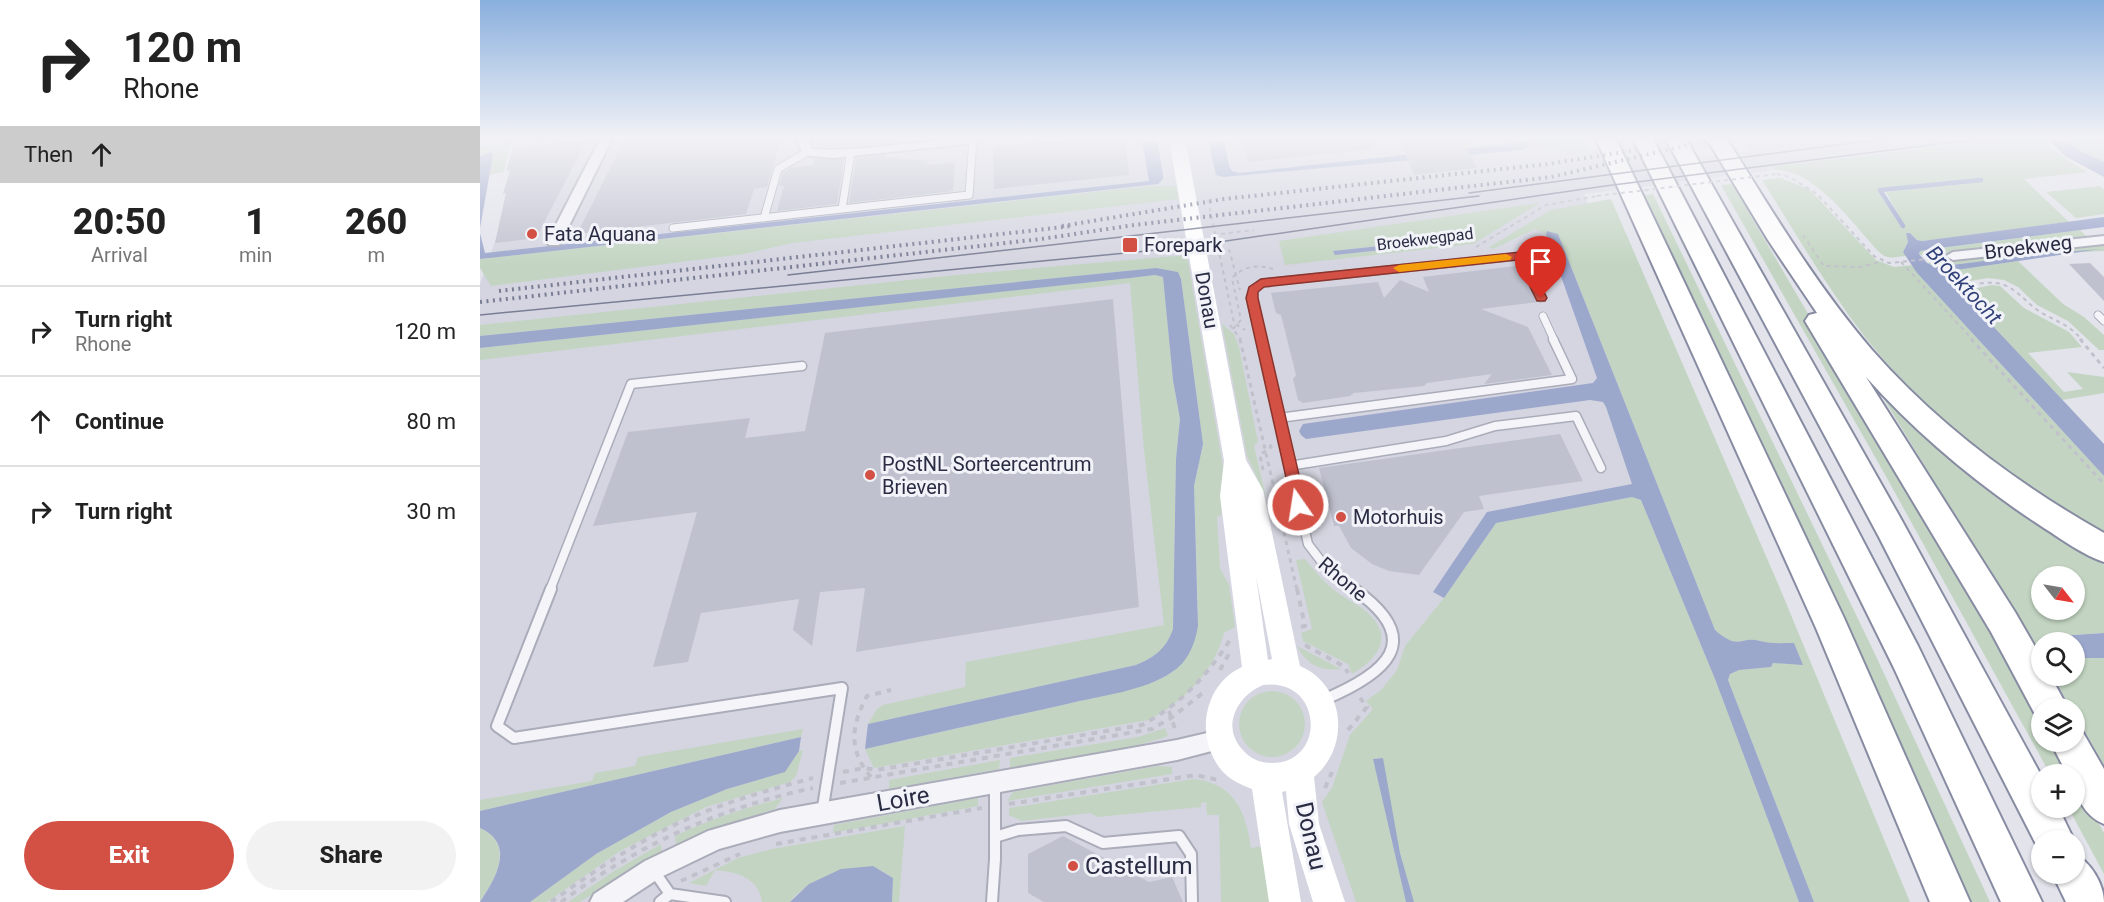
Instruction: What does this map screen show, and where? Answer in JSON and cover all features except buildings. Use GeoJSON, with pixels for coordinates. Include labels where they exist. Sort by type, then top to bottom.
{"type":"FeatureCollection","features":[{"type":"Feature","properties":{"kind":"highway"},"geometry":{"type":"LineString","coordinates":[[1625,181],[1832,628],[1950,902]]}},
{"type":"Feature","properties":{"kind":"highway"},"geometry":{"type":"LineString","coordinates":[[1664,181],[1906,657],[2022,902]]}},
{"type":"Feature","properties":{"kind":"highway"},"geometry":{"type":"LineString","coordinates":[[1699,181],[1890,528],[2050,830]]}},
{"type":"Feature","properties":{"kind":"highway"},"geometry":{"type":"LineString","coordinates":[[1748,181],[1791,238],[1845,334],[1878,373],[1979,465],[2052,517],[2104,549]]}},
{"type":"Feature","properties":{"kind":"highway"},"geometry":{"type":"LineString","coordinates":[[1791,238],[1826,337],[1946,527],[2003,622],[2045,698]]}},
{"type":"Feature","properties":{"kind":"highway"},"geometry":{"type":"LineString","coordinates":[[2074,752],[2104,805]]}},
{"type":"Feature","properties":{"kind":"highway"},"geometry":{"type":"LineString","coordinates":[[2078,884],[2087,902]]}},
{"type":"Feature","properties":{"kind":"main road","name":"Donau"},"geometry":{"type":"LineString","coordinates":[[1185,181],[1235,461],[1232,496],[1244,632],[1257,675]]}},
{"type":"Feature","properties":{"kind":"main road","name":"Donau"},"geometry":{"type":"LineString","coordinates":[[1235,461],[1251,490],[1288,675]]}},
{"type":"Feature","properties":{"kind":"main road"},"geometry":{"type":"LineString","coordinates":[[1272,673],[1288,675],[1310,688],[1320,702],[1326,724],[1317,753],[1299,770],[1283,776],[1266,777],[1240,768],[1227,756],[1220,740],[1218,719],[1225,700],[1239,684],[1257,675],[1272,673]]}},
{"type":"Feature","properties":{"kind":"main road","name":"Donau"},"geometry":{"type":"LineString","coordinates":[[1299,770],[1304,824],[1329,902]]}},
{"type":"Feature","properties":{"kind":"main road","name":"Donau"},"geometry":{"type":"LineString","coordinates":[[1266,777],[1285,902]]}},
{"type":"Feature","properties":{"kind":"street"},"geometry":{"type":"LineString","coordinates":[[554,242],[585,181]]}},
{"type":"Feature","properties":{"kind":"street","name":"Broekweg"},"geometry":{"type":"LineString","coordinates":[[1953,256],[2104,240]]}},
{"type":"Feature","properties":{"kind":"street","name":"Loire"},"geometry":{"type":"LineString","coordinates":[[602,902],[653,869],[716,839],[780,820],[1177,750],[1220,740]]}},
{"type":"Feature","properties":{"kind":"lane"},"geometry":{"type":"LineString","coordinates":[[764,218],[775,181]]}},
{"type":"Feature","properties":{"kind":"lane"},"geometry":{"type":"LineString","coordinates":[[842,208],[846,181]]}},
{"type":"Feature","properties":{"kind":"lane"},"geometry":{"type":"LineString","coordinates":[[673,228],[969,195],[970,181]]}},
{"type":"Feature","properties":{"kind":"lane","name":"Rhone"},"geometry":{"type":"LineString","coordinates":[[1320,702],[1355,686],[1379,671],[1387,661],[1393,645],[1391,627],[1377,608],[1338,580],[1318,562],[1308,544],[1252,298],[1253,290],[1261,283],[1521,256],[1541,298]]}},
{"type":"Feature","properties":{"kind":"lane"},"geometry":{"type":"LineString","coordinates":[[1279,418],[1572,378],[1543,315]]}},
{"type":"Feature","properties":{"kind":"lane"},"geometry":{"type":"LineString","coordinates":[[802,366],[631,384],[497,726],[514,738],[842,688],[822,813]]}},
{"type":"Feature","properties":{"kind":"lane"},"geometry":{"type":"LineString","coordinates":[[1289,466],[1446,441],[1495,426],[1576,416],[1601,468]]}},
{"type":"Feature","properties":{"kind":"lane"},"geometry":{"type":"LineString","coordinates":[[992,902],[995,782]]}},
{"type":"Feature","properties":{"kind":"lane"},"geometry":{"type":"LineString","coordinates":[[995,837],[1018,830],[1066,826],[1103,843],[1179,836],[1191,854],[1192,902]]}},
{"type":"Feature","properties":{"kind":"lane"},"geometry":{"type":"LineString","coordinates":[[653,869],[665,895],[725,902]]}},
{"type":"Feature","properties":{"kind":"path","name":"Broekwegpad"},"geometry":{"type":"LineString","coordinates":[[1476,247],[1546,205],[1597,196],[1719,181]]}},
{"type":"Feature","properties":{"kind":"path","name":"Broekwegpad"},"geometry":{"type":"LineString","coordinates":[[1800,181],[1812,189],[1874,256],[1883,261]]}},
{"type":"Feature","properties":{"kind":"path"},"geometry":{"type":"LineString","coordinates":[[1208,200],[1234,323],[1245,330]]}},
{"type":"Feature","properties":{"kind":"path"},"geometry":{"type":"LineString","coordinates":[[1217,234],[1254,230]]}},
{"type":"Feature","properties":{"kind":"path"},"geometry":{"type":"LineString","coordinates":[[1791,238],[1824,266],[1860,268],[1874,266],[1883,261],[1927,260]]}},
{"type":"Feature","properties":{"kind":"path"},"geometry":{"type":"LineString","coordinates":[[1229,249],[1237,279],[1248,342]]}},
{"type":"Feature","properties":{"kind":"path"},"geometry":{"type":"LineString","coordinates":[[1901,262],[2104,484]]}},
{"type":"Feature","properties":{"kind":"path"},"geometry":{"type":"LineString","coordinates":[[1964,286],[2001,284],[2019,293],[2036,309],[2071,327],[2104,368]]}},
{"type":"Feature","properties":{"kind":"path","name":"Rhone"},"geometry":{"type":"LineString","coordinates":[[1226,321],[1241,340],[1264,452],[1269,460],[1305,626]]}},
{"type":"Feature","properties":{"kind":"path"},"geometry":{"type":"LineString","coordinates":[[1264,476],[1260,455],[1271,447],[1268,435]]}},
{"type":"Feature","properties":{"kind":"path"},"geometry":{"type":"LineString","coordinates":[[1276,622],[1294,618],[1298,635]]}},
{"type":"Feature","properties":{"kind":"path"},"geometry":{"type":"LineString","coordinates":[[551,902],[608,863],[672,827],[711,809],[827,780],[864,768],[877,770],[1142,725],[1169,711],[1196,688],[1210,671],[1233,634],[1239,629],[1244,632],[1214,678]]}},
{"type":"Feature","properties":{"kind":"path"},"geometry":{"type":"LineString","coordinates":[[1300,642],[1345,667],[1367,707],[1345,732]]}},
{"type":"Feature","properties":{"kind":"path","name":"Loire"},"geometry":{"type":"LineString","coordinates":[[827,780],[871,777],[1152,729],[1172,718],[1203,694],[1208,686]]}},
{"type":"Feature","properties":{"kind":"path"},"geometry":{"type":"LineString","coordinates":[[871,777],[857,756],[855,743],[862,705],[867,696],[891,690]]}},
{"type":"Feature","properties":{"kind":"path"},"geometry":{"type":"LineString","coordinates":[[1324,790],[1333,771]]}},
{"type":"Feature","properties":{"kind":"path"},"geometry":{"type":"LineString","coordinates":[[775,844],[1196,774],[1222,782]]}},
{"type":"Feature","properties":{"kind":"path"},"geometry":{"type":"LineString","coordinates":[[665,895],[741,854]]}},
{"type":"Feature","properties":{"kind":"shaded area","name":"Forepark"},"geometry":{"type":"Polygon","coordinates":[[[516,181],[1686,181],[1584,194],[1695,448],[1874,902],[480,902],[480,284],[516,181]]]}},
{"type":"Feature","properties":{"kind":"green space"},"geometry":{"type":"Polygon","coordinates":[[[1763,181],[1788,181],[1809,189],[1876,260],[1894,267],[1914,265],[1917,273],[2104,476],[2104,534],[2039,494],[2007,471],[1945,421],[1916,394],[1865,337],[1812,260],[1763,181]]]}},
{"type":"Feature","properties":{"kind":"green space"},"geometry":{"type":"Polygon","coordinates":[[[1808,181],[1954,181],[1877,190],[1901,227],[1905,227],[1886,192],[1982,181],[2026,181],[2069,222],[1922,241],[1906,233],[1908,242],[1903,252],[1906,256],[1892,257],[1879,252],[1832,200],[1808,181]]]}},
{"type":"Feature","properties":{"kind":"green space"},"geometry":{"type":"Polygon","coordinates":[[[1732,184],[1885,445],[2031,703],[2031,740],[1888,480],[1721,185],[1732,184]]]}},
{"type":"Feature","properties":{"kind":"green space"},"geometry":{"type":"Polygon","coordinates":[[[1150,186],[1177,186],[1179,199],[792,243],[744,254],[491,286],[480,268],[480,259],[1150,186]]]}},
{"type":"Feature","properties":{"kind":"green space"},"geometry":{"type":"Polygon","coordinates":[[[2100,186],[2104,190],[2104,214],[2076,218],[2046,192],[2100,186]]]}},
{"type":"Feature","properties":{"kind":"green space"},"geometry":{"type":"Polygon","coordinates":[[[1653,194],[1874,652],[1990,902],[1965,902],[1641,196],[1653,194]]]}},
{"type":"Feature","properties":{"kind":"green space"},"geometry":{"type":"Polygon","coordinates":[[[1611,199],[1779,586],[1910,902],[1814,902],[1728,680],[1730,674],[1739,670],[1771,667],[1773,663],[1802,664],[1794,644],[1753,640],[1735,642],[1723,637],[1715,630],[1558,234],[1548,231],[1546,234],[1535,229],[1493,249],[1489,247],[1551,210],[1611,199]]]}},
{"type":"Feature","properties":{"kind":"green space"},"geometry":{"type":"Polygon","coordinates":[[[1540,203],[1473,244],[1285,265],[1279,241],[1540,203]],[[1475,235],[1333,251],[1335,255],[1457,243],[1475,235]]]}},
{"type":"Feature","properties":{"kind":"green space"},"geometry":{"type":"Polygon","coordinates":[[[2080,230],[2088,238],[1946,255],[1919,255],[1920,251],[1932,249],[2080,230]]]}},
{"type":"Feature","properties":{"kind":"green space"},"geometry":{"type":"Polygon","coordinates":[[[2104,244],[2104,251],[2038,254],[1936,267],[1927,263],[2104,244]]]}},
{"type":"Feature","properties":{"kind":"green space"},"geometry":{"type":"Polygon","coordinates":[[[1187,255],[1223,467],[1221,516],[1217,516],[1220,568],[1229,585],[1235,627],[1224,633],[1213,660],[1196,684],[1174,704],[1149,720],[874,768],[865,749],[1111,694],[1154,682],[1173,672],[1198,613],[1194,486],[1203,444],[1181,279],[1178,272],[1156,268],[480,336],[480,325],[956,275],[1187,255]]]}},
{"type":"Feature","properties":{"kind":"green space"},"geometry":{"type":"Polygon","coordinates":[[[2018,261],[2063,304],[2084,317],[2104,335],[2104,350],[2099,350],[2068,321],[2037,305],[2018,287],[2004,280],[1988,278],[1952,284],[1941,272],[2018,261]]]}},
{"type":"Feature","properties":{"kind":"green space"},"geometry":{"type":"Polygon","coordinates":[[[1155,275],[1163,277],[1173,380],[1180,419],[1176,459],[1173,629],[1167,642],[1149,659],[1136,665],[868,724],[877,709],[883,705],[965,687],[966,662],[1164,625],[1144,450],[1130,283],[480,360],[480,348],[1155,275]]]}},
{"type":"Feature","properties":{"kind":"green space"},"geometry":{"type":"Polygon","coordinates":[[[1991,285],[2000,286],[2024,308],[2069,332],[2082,347],[2028,353],[2064,392],[2083,389],[2067,372],[2104,377],[2104,393],[2062,400],[1960,292],[1991,285]]]}},
{"type":"Feature","properties":{"kind":"green space"},"geometry":{"type":"Polygon","coordinates":[[[1222,324],[1234,334],[1239,347],[1258,442],[1254,446],[1266,497],[1247,456],[1222,324]]]}},
{"type":"Feature","properties":{"kind":"green space"},"geometry":{"type":"Polygon","coordinates":[[[1873,381],[2031,519],[2104,565],[2104,633],[2031,632],[2031,641],[1873,381]]]}},
{"type":"Feature","properties":{"kind":"green space"},"geometry":{"type":"Polygon","coordinates":[[[1632,497],[1641,500],[1715,679],[1799,902],[1414,902],[1400,853],[1382,758],[1373,759],[1406,902],[1356,902],[1322,802],[1332,788],[1350,735],[1373,709],[1366,701],[1381,690],[1397,670],[1405,646],[1444,598],[1496,523],[1632,497]]]}},
{"type":"Feature","properties":{"kind":"green space"},"geometry":{"type":"Polygon","coordinates":[[[1305,559],[1330,587],[1362,608],[1379,626],[1381,644],[1377,652],[1371,660],[1352,674],[1348,664],[1303,641],[1301,633],[1312,629],[1296,560],[1305,559]]]}},
{"type":"Feature","properties":{"kind":"green space"},"geometry":{"type":"Polygon","coordinates":[[[1297,646],[1341,669],[1327,669],[1315,665],[1305,658],[1297,646]]]}},
{"type":"Feature","properties":{"kind":"green space"},"geometry":{"type":"Polygon","coordinates":[[[2085,658],[2104,658],[2104,765],[2085,732],[2085,698],[2065,698],[2058,686],[2085,686],[2085,658]]]}},
{"type":"Feature","properties":{"kind":"green space"},"geometry":{"type":"Polygon","coordinates":[[[1272,691],[1285,693],[1300,706],[1305,724],[1303,737],[1290,752],[1272,757],[1259,755],[1244,742],[1239,724],[1241,711],[1254,696],[1272,691]]]}},
{"type":"Feature","properties":{"kind":"green space"},"geometry":{"type":"Polygon","coordinates":[[[1165,728],[1168,736],[1139,745],[1010,768],[1010,758],[1138,737],[1165,728]]]}},
{"type":"Feature","properties":{"kind":"green space"},"geometry":{"type":"Polygon","coordinates":[[[803,729],[801,737],[480,811],[480,800],[592,781],[595,773],[635,766],[638,757],[803,729]]]}},
{"type":"Feature","properties":{"kind":"green space"},"geometry":{"type":"Polygon","coordinates":[[[803,750],[796,776],[790,782],[706,807],[620,851],[547,902],[530,902],[596,854],[671,812],[727,789],[784,772],[799,751],[803,750]]]}},
{"type":"Feature","properties":{"kind":"green space"},"geometry":{"type":"Polygon","coordinates":[[[2038,752],[2059,752],[2066,764],[2044,764],[2038,752]]]}},
{"type":"Feature","properties":{"kind":"green space"},"geometry":{"type":"Polygon","coordinates":[[[1000,760],[999,769],[889,789],[889,780],[1000,760]]]}},
{"type":"Feature","properties":{"kind":"green space"},"geometry":{"type":"Polygon","coordinates":[[[1158,766],[1172,767],[1172,774],[1007,801],[1013,792],[1158,766]]]}},
{"type":"Feature","properties":{"kind":"green space"},"geometry":{"type":"Polygon","coordinates":[[[1193,779],[1219,786],[1236,801],[1246,822],[1251,848],[1269,845],[1273,902],[1221,902],[1219,815],[1207,815],[1206,802],[1201,803],[1201,807],[1098,817],[1090,813],[1022,821],[1009,815],[1009,808],[1193,779]]]}},
{"type":"Feature","properties":{"kind":"green space"},"geometry":{"type":"Polygon","coordinates":[[[783,798],[775,809],[717,827],[676,845],[675,836],[688,830],[728,814],[783,798]]]}},
{"type":"Feature","properties":{"kind":"green space"},"geometry":{"type":"Polygon","coordinates":[[[978,798],[978,806],[833,833],[834,825],[978,798]]]}},
{"type":"Feature","properties":{"kind":"green space"},"geometry":{"type":"Polygon","coordinates":[[[2085,798],[2104,833],[2104,874],[2085,839],[2085,830],[2080,830],[2074,818],[2085,818],[2085,798]]]}},
{"type":"Feature","properties":{"kind":"green space"},"geometry":{"type":"Polygon","coordinates":[[[905,826],[899,902],[892,902],[893,878],[874,867],[850,869],[827,876],[805,888],[790,902],[762,902],[760,894],[751,881],[731,872],[715,870],[706,886],[689,883],[738,858],[772,849],[905,826]]]}},
{"type":"Feature","properties":{"kind":"green space"},"geometry":{"type":"Polygon","coordinates":[[[480,828],[497,843],[499,862],[492,882],[480,901],[480,828]]]}},
{"type":"Feature","properties":{"kind":"green space"},"geometry":{"type":"Polygon","coordinates":[[[661,844],[662,852],[580,902],[568,902],[614,871],[661,844]]]}},
{"type":"Feature","properties":{"kind":"water"},"geometry":{"type":"Polygon","coordinates":[[[480,181],[488,181],[480,228],[480,181]]]}},
{"type":"Feature","properties":{"kind":"water"},"geometry":{"type":"Polygon","coordinates":[[[1161,181],[1158,184],[480,259],[480,233],[485,253],[1161,181]]]}},
{"type":"Feature","properties":{"kind":"water"},"geometry":{"type":"Polygon","coordinates":[[[2104,217],[2104,227],[1932,249],[1920,251],[1919,254],[1927,263],[1936,267],[2038,254],[2101,249],[1942,272],[2104,444],[2104,476],[1917,273],[1903,252],[1908,242],[1906,233],[1922,241],[2104,217]]]}},
{"type":"Feature","properties":{"kind":"water"},"geometry":{"type":"Polygon","coordinates":[[[1469,230],[1476,234],[1457,242],[1335,255],[1333,251],[1453,238],[1469,230]]]}},
{"type":"Feature","properties":{"kind":"water"},"geometry":{"type":"Polygon","coordinates":[[[1547,231],[1558,234],[1715,630],[1723,637],[1735,642],[1753,640],[1794,643],[1803,665],[1773,663],[1771,667],[1739,670],[1730,674],[1728,680],[1814,902],[1799,902],[1715,679],[1641,500],[1632,497],[1496,523],[1444,598],[1433,592],[1487,512],[1632,484],[1603,402],[1590,400],[1306,439],[1299,431],[1303,424],[1593,383],[1597,378],[1546,234],[1547,231]]]}},
{"type":"Feature","properties":{"kind":"water"},"geometry":{"type":"Polygon","coordinates":[[[1156,268],[1178,272],[1181,279],[1203,444],[1194,486],[1198,626],[1193,646],[1186,658],[1178,668],[1161,679],[1135,688],[865,749],[868,724],[1136,665],[1149,659],[1167,642],[1173,629],[1176,459],[1180,419],[1173,380],[1163,277],[1155,275],[480,348],[480,336],[1156,268]]]}},
{"type":"Feature","properties":{"kind":"water"},"geometry":{"type":"Polygon","coordinates":[[[2104,633],[2104,658],[2085,658],[2085,634],[2104,633]]]}},
{"type":"Feature","properties":{"kind":"water"},"geometry":{"type":"Polygon","coordinates":[[[801,737],[799,751],[785,772],[727,789],[671,812],[596,854],[530,902],[480,902],[497,872],[500,852],[491,835],[480,828],[480,811],[801,737]]]}},
{"type":"Feature","properties":{"kind":"water"},"geometry":{"type":"Polygon","coordinates":[[[1383,758],[1400,853],[1414,902],[1406,902],[1373,759],[1383,758]]]}},
{"type":"Feature","properties":{"kind":"water"},"geometry":{"type":"Polygon","coordinates":[[[873,866],[893,878],[892,902],[790,902],[809,884],[841,869],[873,866]]]}},
{"type":"Feature","properties":{"kind":"waterway"},"geometry":{"type":"LineString","coordinates":[[1903,226],[1880,190],[1970,181]]}},
{"type":"Feature","properties":{"kind":"tram line"},"geometry":{"type":"LineString","coordinates":[[1469,193],[1561,181]]}},
{"type":"Feature","properties":{"kind":"tram line"},"geometry":{"type":"LineString","coordinates":[[480,315],[1178,248],[1644,181]]}},
{"type":"Feature","properties":{"kind":"tram line"},"geometry":{"type":"LineString","coordinates":[[788,275],[1479,196]]}},
{"type":"Feature","properties":{"kind":"railway"},"geometry":{"type":"LineString","coordinates":[[1062,226],[1224,199],[1390,181]]}},
{"type":"Feature","properties":{"kind":"railway"},"geometry":{"type":"LineString","coordinates":[[480,302],[1041,239],[1134,225],[1515,181]]}},
{"type":"Feature","properties":{"kind":"railway"},"geometry":{"type":"LineString","coordinates":[[499,291],[1072,226]]}},
{"type":"Feature","properties":{"kind":"slow traffic"},"geometry":{"type":"LineString","coordinates":[[1399,268],[1506,257]]}},
{"type":"Feature","properties":{"kind":"place","name":"Fata Aquana"},"geometry":{"type":"Point","coordinates":[532,234]}},
{"type":"Feature","properties":{"kind":"place","name":"Forepark"},"geometry":{"type":"Point","coordinates":[1130,245]}},
{"type":"Feature","properties":{"kind":"place","name":"PostNL Sorteercentrum Brieven"},"geometry":{"type":"Point","coordinates":[870,475]}},
{"type":"Feature","properties":{"kind":"place","name":"Motorhuis"},"geometry":{"type":"Point","coordinates":[1341,517]}},
{"type":"Feature","properties":{"kind":"place","name":"Castellum"},"geometry":{"type":"Point","coordinates":[1073,866]}},
{"type":"Feature","properties":{"kind":"route"},"geometry":{"type":"LineString","coordinates":[[1298,505],[1252,298],[1253,290],[1261,283],[1521,256],[1541,298]]}},
{"type":"Feature","properties":{"kind":"water label","name":"Broektocht"},"geometry":{"type":"Point","coordinates":[1964,285]}}]}
